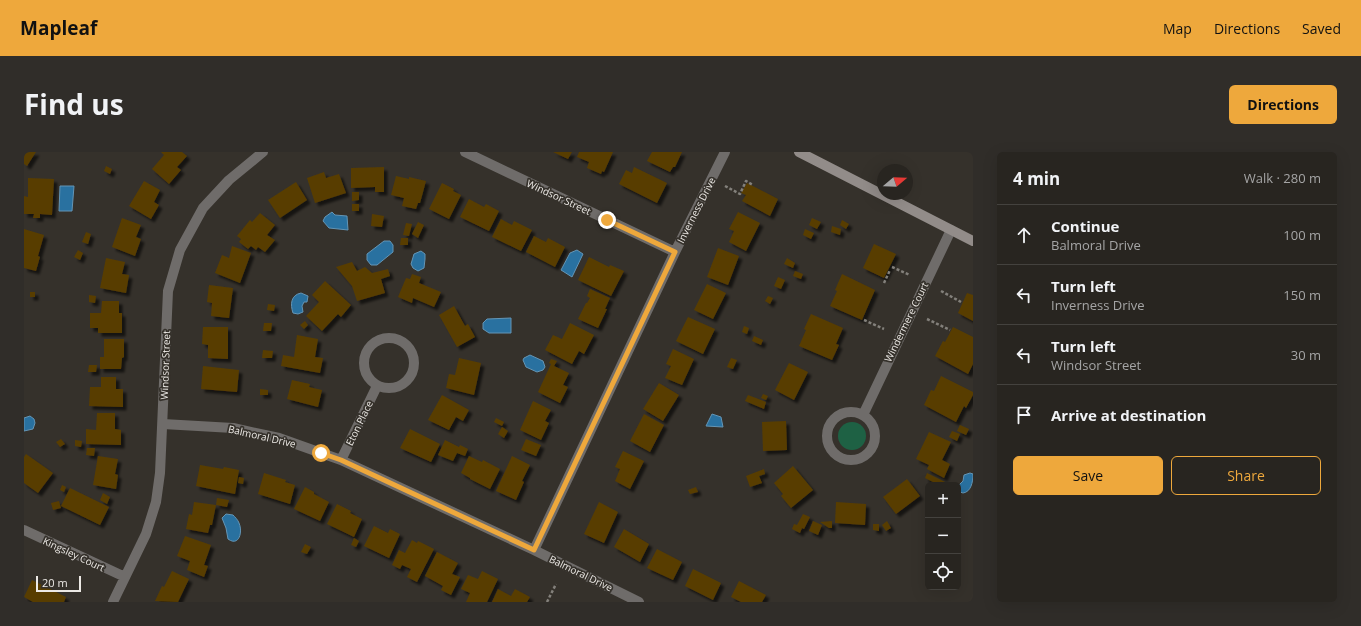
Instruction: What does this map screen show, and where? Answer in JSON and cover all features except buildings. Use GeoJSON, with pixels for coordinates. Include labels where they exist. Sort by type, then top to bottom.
{"type":"FeatureCollection","features":[{"type":"Feature","properties":{"kind":"main road"},"geometry":{"type":"LineString","coordinates":[[799,152],[973,241]]}},
{"type":"Feature","properties":{"kind":"street","name":"Windsor Street"},"geometry":{"type":"LineString","coordinates":[[113,602],[146,534],[156,502],[160,473],[163,424],[168,290],[180,250],[203,208],[229,180],[263,152]]}},
{"type":"Feature","properties":{"kind":"street","name":"Windsor Street"},"geometry":{"type":"LineString","coordinates":[[465,152],[675,252]]}},
{"type":"Feature","properties":{"kind":"street","name":"Inverness Drive"},"geometry":{"type":"LineString","coordinates":[[534,550],[675,252],[725,152]]}},
{"type":"Feature","properties":{"kind":"street","name":"Windermere Court"},"geometry":{"type":"LineString","coordinates":[[863,415],[951,230]]}},
{"type":"Feature","properties":{"kind":"street"},"geometry":{"type":"LineString","coordinates":[[389,337],[397,338],[410,348],[413,355],[413,371],[409,379],[402,385],[385,389],[377,386],[365,373],[363,364],[364,355],[368,348],[377,340],[389,337]]}},
{"type":"Feature","properties":{"kind":"street","name":"Eton Place"},"geometry":{"type":"LineString","coordinates":[[341,460],[377,386]]}},
{"type":"Feature","properties":{"kind":"street"},"geometry":{"type":"LineString","coordinates":[[852,412],[863,415],[872,423],[875,431],[873,447],[869,453],[862,458],[847,460],[839,458],[829,447],[827,438],[831,423],[836,417],[844,413],[852,412]]}},
{"type":"Feature","properties":{"kind":"street","name":"Balmoral Drive"},"geometry":{"type":"LineString","coordinates":[[163,424],[233,428],[279,438],[341,460],[534,550],[639,602]]}},
{"type":"Feature","properties":{"kind":"street","name":"Kingsley Court"},"geometry":{"type":"LineString","coordinates":[[24,530],[125,577]]}},
{"type":"Feature","properties":{"kind":"path"},"geometry":{"type":"LineString","coordinates":[[725,186],[740,194],[746,181],[753,185]]}},
{"type":"Feature","properties":{"kind":"path"},"geometry":{"type":"LineString","coordinates":[[884,283],[891,268],[910,275]]}},
{"type":"Feature","properties":{"kind":"path"},"geometry":{"type":"LineString","coordinates":[[941,291],[961,302]]}},
{"type":"Feature","properties":{"kind":"path"},"geometry":{"type":"LineString","coordinates":[[927,319],[950,330]]}},
{"type":"Feature","properties":{"kind":"path"},"geometry":{"type":"LineString","coordinates":[[864,320],[884,329]]}},
{"type":"Feature","properties":{"kind":"path"},"geometry":{"type":"LineString","coordinates":[[547,602],[556,584]]}},
{"type":"Feature","properties":{"kind":"green space"},"geometry":{"type":"Polygon","coordinates":[[[852,422],[862,426],[866,436],[862,446],[852,450],[842,446],[838,436],[842,426],[852,422]]]}},
{"type":"Feature","properties":{"kind":"water"},"geometry":{"type":"Polygon","coordinates":[[[60,186],[74,186],[72,211],[59,211],[60,186]]]}},
{"type":"Feature","properties":{"kind":"water"},"geometry":{"type":"Polygon","coordinates":[[[332,212],[335,215],[347,216],[348,230],[329,228],[323,221],[325,217],[332,212]]]}},
{"type":"Feature","properties":{"kind":"water"},"geometry":{"type":"Polygon","coordinates":[[[384,241],[390,241],[393,245],[393,252],[377,265],[371,265],[367,260],[367,254],[384,241]]]}},
{"type":"Feature","properties":{"kind":"water"},"geometry":{"type":"Polygon","coordinates":[[[577,250],[583,254],[572,277],[561,270],[570,253],[577,250]]]}},
{"type":"Feature","properties":{"kind":"water"},"geometry":{"type":"Polygon","coordinates":[[[421,251],[425,254],[424,268],[418,271],[413,268],[411,264],[414,254],[421,251]]]}},
{"type":"Feature","properties":{"kind":"water"},"geometry":{"type":"Polygon","coordinates":[[[301,293],[308,296],[307,302],[304,302],[302,306],[303,312],[298,314],[293,313],[292,300],[295,296],[301,293]]]}},
{"type":"Feature","properties":{"kind":"water"},"geometry":{"type":"Polygon","coordinates":[[[511,318],[511,333],[489,333],[483,329],[483,323],[487,319],[511,318]]]}},
{"type":"Feature","properties":{"kind":"water"},"geometry":{"type":"Polygon","coordinates":[[[530,355],[543,361],[545,367],[543,370],[537,372],[526,367],[523,360],[530,355]]]}},
{"type":"Feature","properties":{"kind":"water"},"geometry":{"type":"Polygon","coordinates":[[[712,414],[721,417],[723,427],[706,426],[712,414]]]}},
{"type":"Feature","properties":{"kind":"water"},"geometry":{"type":"Polygon","coordinates":[[[30,416],[34,419],[35,423],[33,429],[24,431],[24,418],[30,416]]]}},
{"type":"Feature","properties":{"kind":"water"},"geometry":{"type":"Polygon","coordinates":[[[970,473],[973,474],[970,489],[963,493],[961,492],[961,483],[964,475],[970,473]]]}},
{"type":"Feature","properties":{"kind":"water"},"geometry":{"type":"Polygon","coordinates":[[[226,514],[233,515],[239,523],[241,530],[239,537],[235,541],[228,539],[222,518],[226,514]]]}},
{"type":"Feature","properties":{"kind":"route"},"geometry":{"type":"LineString","coordinates":[[321,453],[341,460],[534,550],[675,252],[607,220]]}}]}
